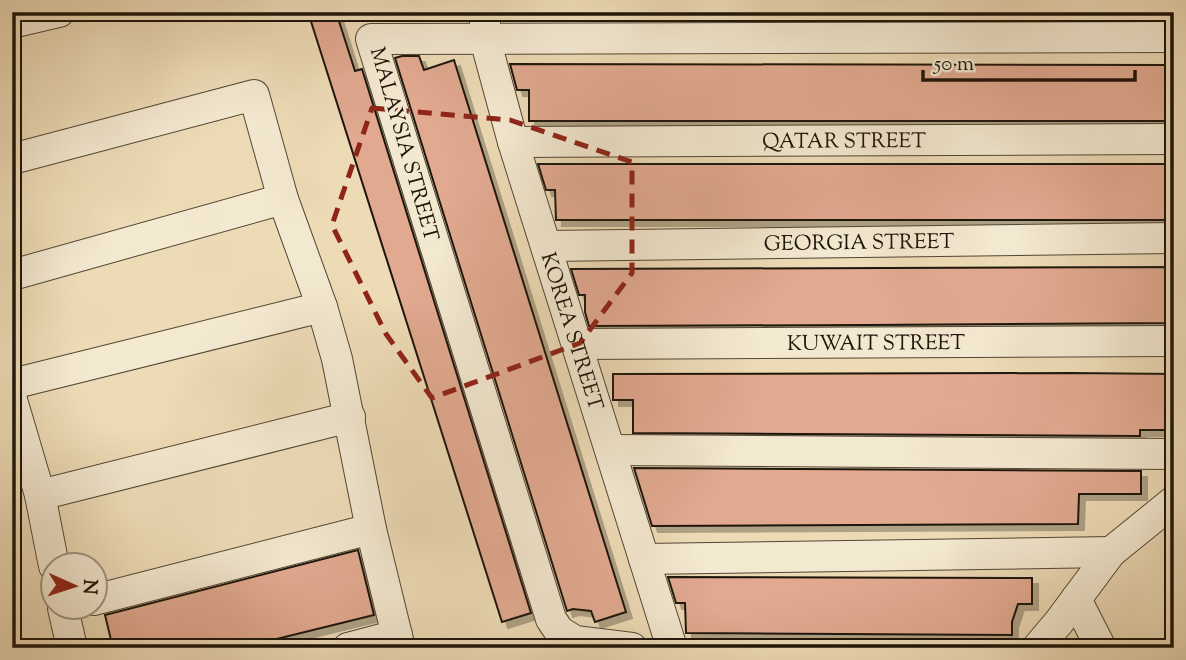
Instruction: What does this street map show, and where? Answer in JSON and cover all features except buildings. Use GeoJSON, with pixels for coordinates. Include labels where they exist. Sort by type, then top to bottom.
{"type":"FeatureCollection","features":[{"type":"Feature","properties":{"kind":"street"},"geometry":{"type":"LineString","coordinates":[[12,23],[59,12]]}},
{"type":"Feature","properties":{"kind":"street","name":"MALAYSIA STREET"},"geometry":{"type":"LineString","coordinates":[[632,648],[575,641],[559,631],[551,618],[371,39],[485,26],[1174,37]]}},
{"type":"Feature","properties":{"kind":"street","name":"KOREA STREET"},"geometry":{"type":"LineString","coordinates":[[485,26],[513,142],[672,648]]}},
{"type":"Feature","properties":{"kind":"street"},"geometry":{"type":"LineString","coordinates":[[12,159],[254,95],[283,199],[322,307],[337,359],[398,641],[348,648]]}},
{"type":"Feature","properties":{"kind":"street","name":"QATAR STREET"},"geometry":{"type":"LineString","coordinates":[[513,142],[1174,139]]}},
{"type":"Feature","properties":{"kind":"street"},"geometry":{"type":"LineString","coordinates":[[12,275],[283,199]]}},
{"type":"Feature","properties":{"kind":"street","name":"GEORGIA STREET"},"geometry":{"type":"LineString","coordinates":[[546,246],[1174,239]]}},
{"type":"Feature","properties":{"kind":"street"},"geometry":{"type":"LineString","coordinates":[[12,384],[322,307]]}},
{"type":"Feature","properties":{"kind":"street","name":"KUWAIT STREET"},"geometry":{"type":"LineString","coordinates":[[577,344],[1174,341]]}},
{"type":"Feature","properties":{"kind":"street"},"geometry":{"type":"LineString","coordinates":[[12,400],[40,495],[51,552]]}},
{"type":"Feature","properties":{"kind":"street"},"geometry":{"type":"LineString","coordinates":[[40,495],[350,417]]}},
{"type":"Feature","properties":{"kind":"street"},"geometry":{"type":"LineString","coordinates":[[610,450],[1174,454]]}},
{"type":"Feature","properties":{"kind":"street"},"geometry":{"type":"LineString","coordinates":[[1037,648],[1111,552],[1174,501]]}},
{"type":"Feature","properties":{"kind":"street"},"geometry":{"type":"LineString","coordinates":[[108,596],[372,528]]}},
{"type":"Feature","properties":{"kind":"street"},"geometry":{"type":"LineString","coordinates":[[644,559],[1111,552]]}},
{"type":"Feature","properties":{"kind":"street"},"geometry":{"type":"LineString","coordinates":[[1076,599],[1100,645]]}},
{"type":"Feature","properties":{"kind":"street"},"geometry":{"type":"LineString","coordinates":[[67,622],[72,648]]}},
{"type":"Feature","properties":{"kind":"highlighted area"},"geometry":{"type":"Polygon","coordinates":[[[372,108],[510,120],[632,162],[632,273],[580,343],[432,398],[386,334],[332,225],[372,108]]]}}]}
